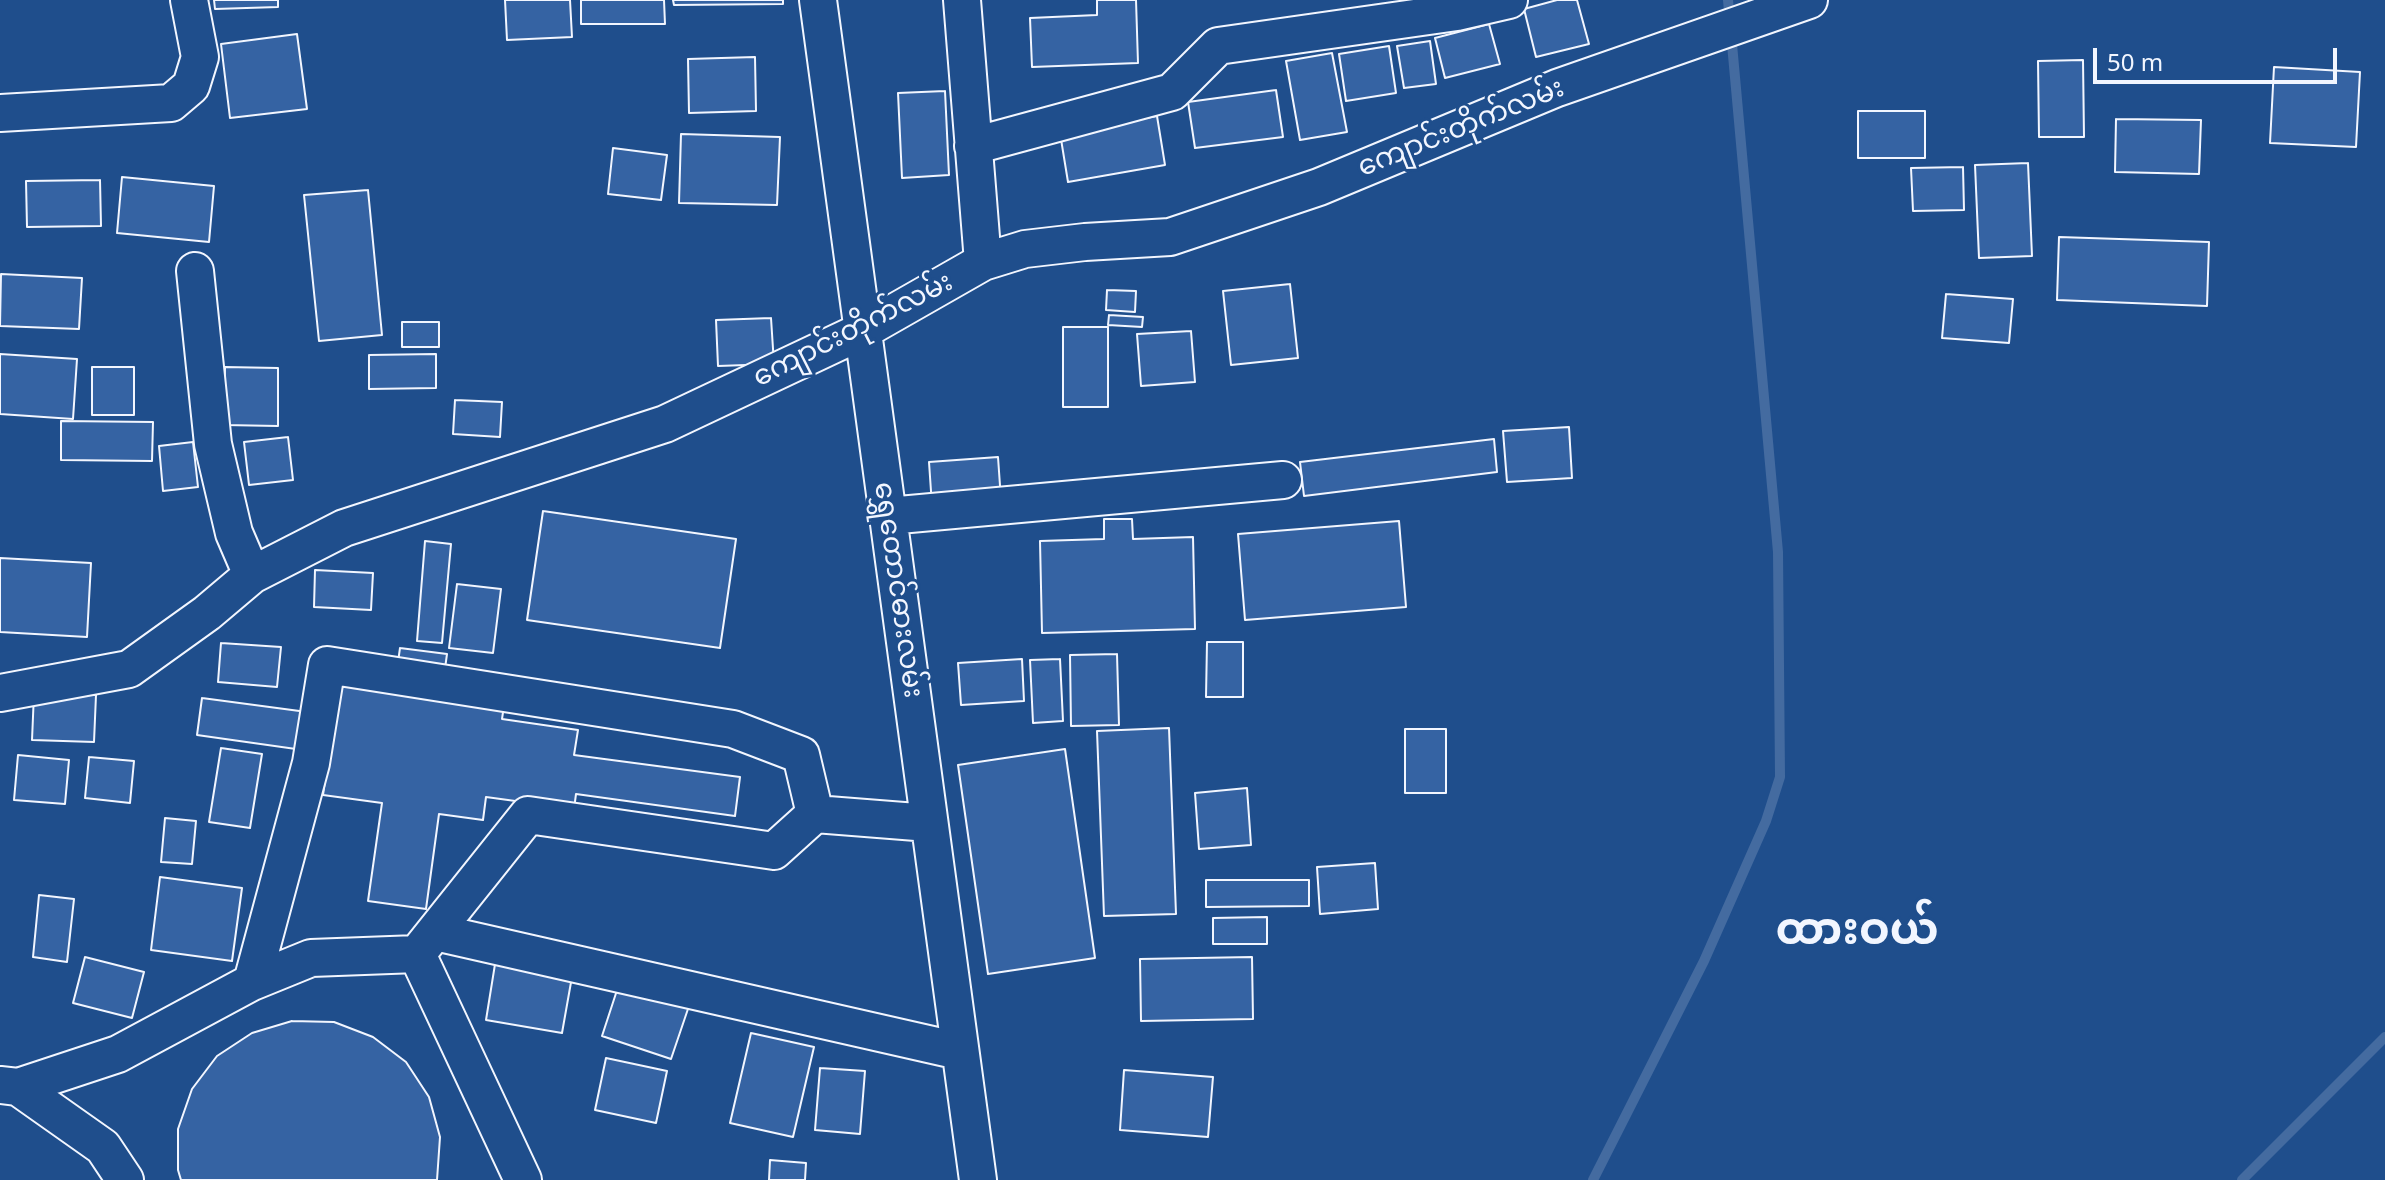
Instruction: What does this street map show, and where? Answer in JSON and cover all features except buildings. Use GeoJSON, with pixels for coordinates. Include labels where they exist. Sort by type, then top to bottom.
{"type":"FeatureCollection","features":[{"type":"Feature","properties":{"kind":"street"},"geometry":{"type":"LineString","coordinates":[[0,113],[171,103],[191,86],[200,57],[189,0]]}},
{"type":"Feature","properties":{"kind":"street","name":"ရွှေတောင်ဓားလမ်း"},"geometry":{"type":"LineString","coordinates":[[818,0],[978,1180]]}},
{"type":"Feature","properties":{"kind":"street"},"geometry":{"type":"LineString","coordinates":[[962,0],[983,262]]}},
{"type":"Feature","properties":{"kind":"street"},"geometry":{"type":"LineString","coordinates":[[973,146],[1172,92],[1218,46],[1457,12],[1509,0]]}},
{"type":"Feature","properties":{"kind":"street","name":"ကျောင်းတိုက်လမ်း"},"geometry":{"type":"LineString","coordinates":[[0,693],[129,669],[207,613],[252,575],[344,528],[665,424],[862,331],[983,262],[1025,249],[1170,237],[1319,187],[1557,88],[1809,0]]}},
{"type":"Feature","properties":{"kind":"street"},"geometry":{"type":"LineString","coordinates":[[195,271],[213,444],[234,533],[252,575]]}},
{"type":"Feature","properties":{"kind":"street"},"geometry":{"type":"LineString","coordinates":[[888,516],[1283,480]]}},
{"type":"Feature","properties":{"kind":"street"},"geometry":{"type":"LineString","coordinates":[[252,982],[311,763],[327,665],[733,729],[801,755],[815,814]]}},
{"type":"Feature","properties":{"kind":"street"},"geometry":{"type":"LineString","coordinates":[[426,943],[528,815],[774,851],[815,814],[929,823]]}},
{"type":"Feature","properties":{"kind":"street"},"geometry":{"type":"LineString","coordinates":[[426,943],[523,1180]]}},
{"type":"Feature","properties":{"kind":"street"},"geometry":{"type":"LineString","coordinates":[[9,1086],[118,1054],[252,982],[311,958],[426,943],[959,1051]]}},
{"type":"Feature","properties":{"kind":"street"},"geometry":{"type":"LineString","coordinates":[[9,1086],[103,1147],[125,1180]]}},
{"type":"Feature","properties":{"kind":"waterway"},"geometry":{"type":"LineString","coordinates":[[1593,1180],[1704,961],[1766,821],[1780,777],[1778,552],[1728,0]]}},
{"type":"Feature","properties":{"kind":"waterway"},"geometry":{"type":"LineString","coordinates":[[2242,1180],[2385,1037]]}},
{"type":"Feature","properties":{"kind":"district","name":"ထားဝယ်"},"geometry":{"type":"Point","coordinates":[1857,931]}}]}
